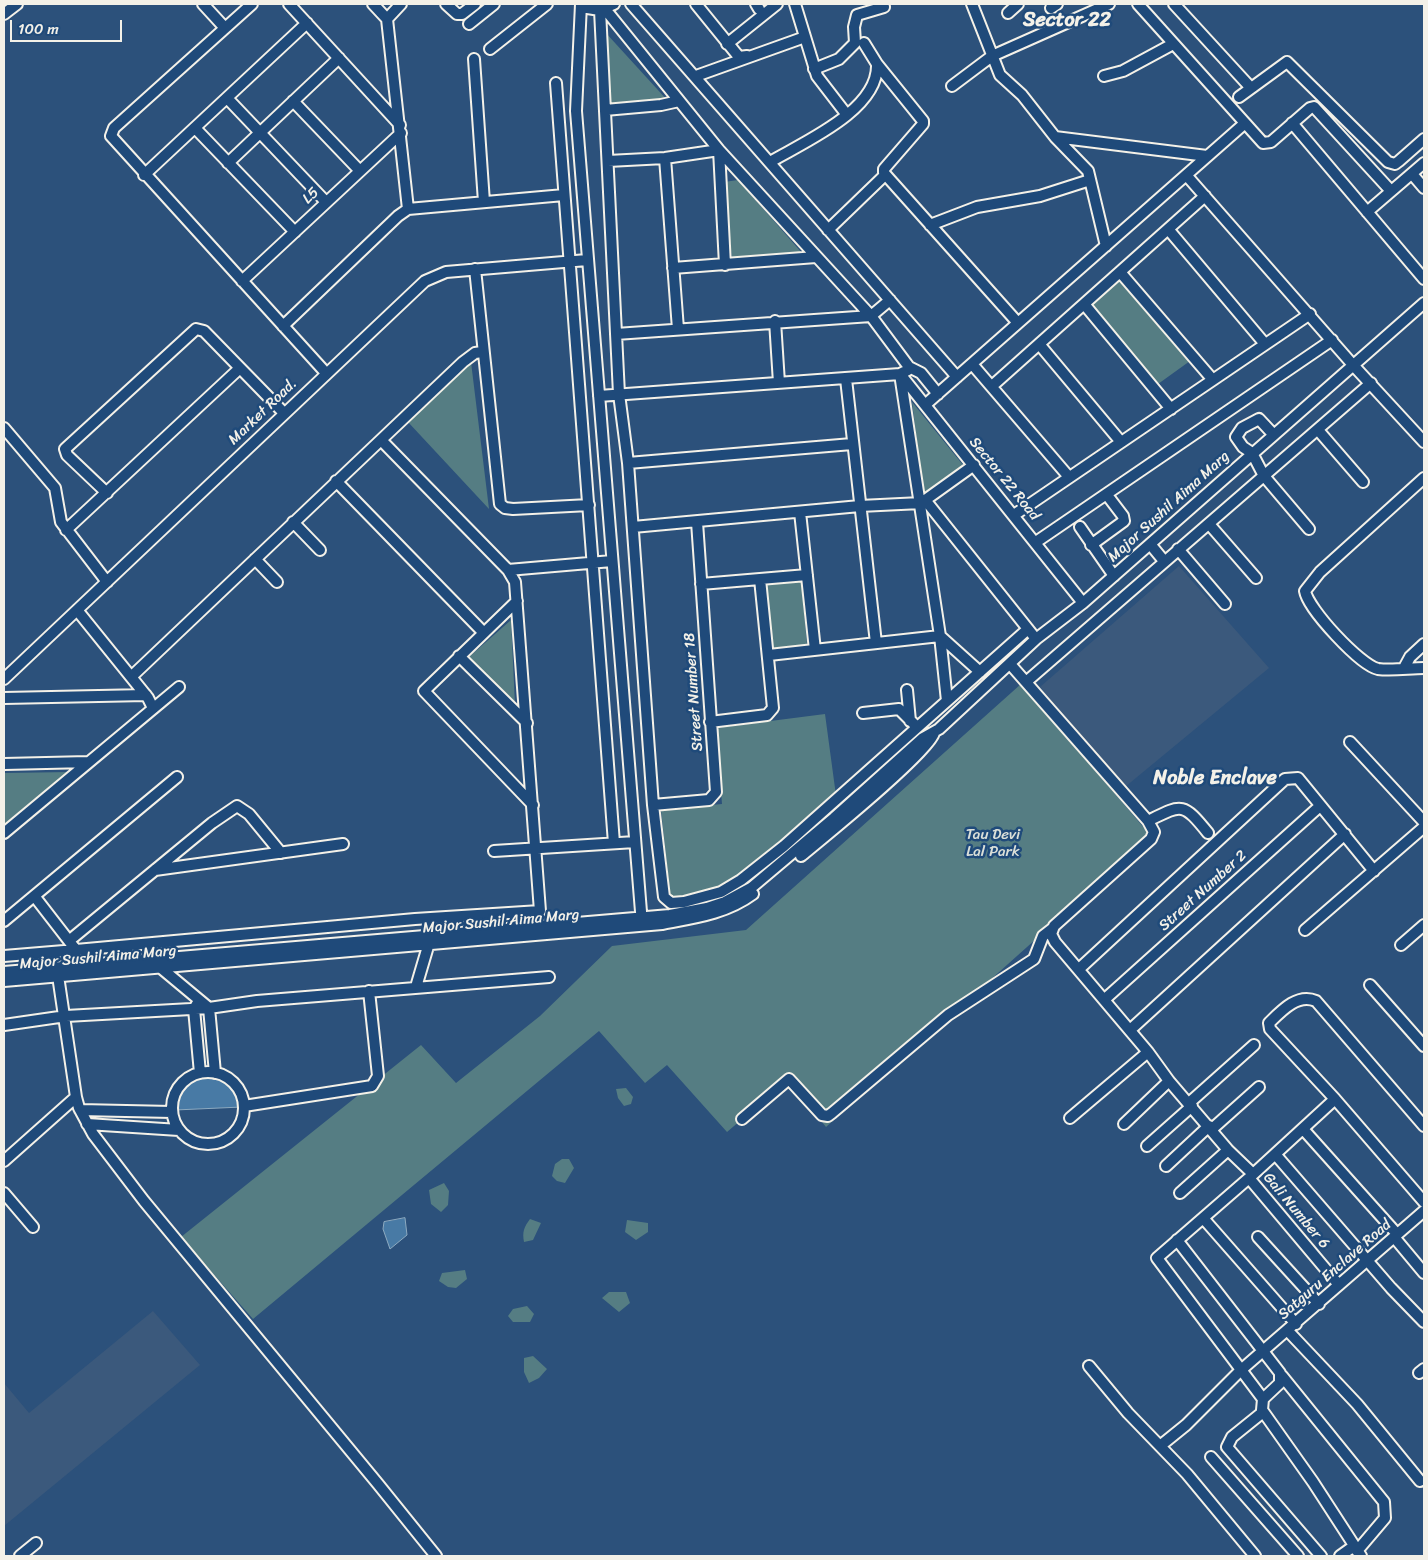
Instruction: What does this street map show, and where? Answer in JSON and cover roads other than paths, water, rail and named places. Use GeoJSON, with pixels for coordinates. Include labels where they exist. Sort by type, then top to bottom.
{"type":"FeatureCollection","features":[{"type":"Feature","properties":{"kind":"street"},"geometry":{"type":"LineString","coordinates":[[4,14],[17,4]]}},
{"type":"Feature","properties":{"kind":"street"},"geometry":{"type":"LineString","coordinates":[[203,4],[225,28]]}},
{"type":"Feature","properties":{"kind":"street"},"geometry":{"type":"LineString","coordinates":[[252,4],[112,132],[114,142],[326,373]]}},
{"type":"Feature","properties":{"kind":"street"},"geometry":{"type":"LineString","coordinates":[[289,4],[339,58],[400,129]]}},
{"type":"Feature","properties":{"kind":"street"},"geometry":{"type":"LineString","coordinates":[[373,4],[387,19],[408,209]]}},
{"type":"Feature","properties":{"kind":"street"},"geometry":{"type":"LineString","coordinates":[[387,19],[401,4]]}},
{"type":"Feature","properties":{"kind":"street"},"geometry":{"type":"LineString","coordinates":[[446,4],[457,14],[462,14],[475,4]]}},
{"type":"Feature","properties":{"kind":"street"},"geometry":{"type":"LineString","coordinates":[[469,24],[494,4]]}},
{"type":"Feature","properties":{"kind":"street"},"geometry":{"type":"LineString","coordinates":[[490,49],[547,4]]}},
{"type":"Feature","properties":{"kind":"street"},"geometry":{"type":"LineString","coordinates":[[631,4],[696,76],[957,377]]}},
{"type":"Feature","properties":{"kind":"street"},"geometry":{"type":"LineString","coordinates":[[696,4],[739,57],[753,56]]}},
{"type":"Feature","properties":{"kind":"street"},"geometry":{"type":"LineString","coordinates":[[727,44],[777,4]]}},
{"type":"Feature","properties":{"kind":"street"},"geometry":{"type":"LineString","coordinates":[[795,4],[814,68],[823,85],[847,115]]}},
{"type":"Feature","properties":{"kind":"street"},"geometry":{"type":"LineString","coordinates":[[814,68],[839,59],[855,43],[854,27],[856,15],[884,7],[884,4]]}},
{"type":"Feature","properties":{"kind":"street"},"geometry":{"type":"LineString","coordinates":[[973,4],[1002,78],[1022,95],[1055,137],[1085,168],[1090,180],[1106,246]]}},
{"type":"Feature","properties":{"kind":"street"},"geometry":{"type":"LineString","coordinates":[[1008,13],[1018,4]]}},
{"type":"Feature","properties":{"kind":"street"},"geometry":{"type":"LineString","coordinates":[[952,86],[992,56],[1109,4]]}},
{"type":"Feature","properties":{"kind":"street"},"geometry":{"type":"LineString","coordinates":[[1138,4],[1244,124],[1265,144],[1271,142],[1310,108],[1314,107],[1391,191]]}},
{"type":"Feature","properties":{"kind":"street"},"geometry":{"type":"LineString","coordinates":[[1174,4],[1251,88]]}},
{"type":"Feature","properties":{"kind":"street"},"geometry":{"type":"LineString","coordinates":[[642,921],[576,111],[581,5],[606,7],[719,150],[871,316],[909,367],[921,373],[938,394]]}},
{"type":"Feature","properties":{"kind":"street"},"geometry":{"type":"LineString","coordinates":[[606,7],[605,110],[619,394],[628,463],[653,805],[664,898],[675,904],[714,894],[737,883],[784,846],[913,725],[947,701],[1028,629]]}},
{"type":"Feature","properties":{"kind":"street"},"geometry":{"type":"LineString","coordinates":[[144,175],[307,23]]}},
{"type":"Feature","properties":{"kind":"street"},"geometry":{"type":"LineString","coordinates":[[696,76],[805,37]]}},
{"type":"Feature","properties":{"kind":"street"},"geometry":{"type":"LineString","coordinates":[[864,43],[877,64],[923,124],[884,169],[885,175],[1018,323]]}},
{"type":"Feature","properties":{"kind":"street"},"geometry":{"type":"LineString","coordinates":[[1104,76],[1123,71],[1173,44]]}},
{"type":"Feature","properties":{"kind":"street"},"geometry":{"type":"LineString","coordinates":[[228,163],[339,58]]}},
{"type":"Feature","properties":{"kind":"street"},"geometry":{"type":"LineString","coordinates":[[474,59],[484,202]]}},
{"type":"Feature","properties":{"kind":"street"},"geometry":{"type":"LineString","coordinates":[[1239,97],[1287,62],[1388,162],[1395,164],[1424,138]]}},
{"type":"Feature","properties":{"kind":"street"},"geometry":{"type":"LineString","coordinates":[[770,162],[847,115],[874,85],[878,74],[877,64]]}},
{"type":"Feature","properties":{"kind":"street"},"geometry":{"type":"LineString","coordinates":[[556,83],[614,843]]}},
{"type":"Feature","properties":{"kind":"street"},"geometry":{"type":"LineString","coordinates":[[227,98],[326,202]]}},
{"type":"Feature","properties":{"kind":"street"},"geometry":{"type":"LineString","coordinates":[[293,101],[360,171]]}},
{"type":"Feature","properties":{"kind":"street"},"geometry":{"type":"LineString","coordinates":[[605,110],[661,105],[679,101]]}},
{"type":"Feature","properties":{"kind":"street"},"geometry":{"type":"LineString","coordinates":[[1292,123],[1424,279]]}},
{"type":"Feature","properties":{"kind":"street"},"geometry":{"type":"LineString","coordinates":[[925,405],[1244,124]]}},
{"type":"Feature","properties":{"kind":"street"},"geometry":{"type":"LineString","coordinates":[[195,128],[295,232]]}},
{"type":"Feature","properties":{"kind":"street","name":"L5"},"geometry":{"type":"LineString","coordinates":[[242,281],[360,171],[400,129]]}},
{"type":"Feature","properties":{"kind":"street"},"geometry":{"type":"LineString","coordinates":[[1055,137],[1207,156]]}},
{"type":"Feature","properties":{"kind":"street"},"geometry":{"type":"LineString","coordinates":[[608,161],[664,158],[719,150]]}},
{"type":"Feature","properties":{"kind":"street"},"geometry":{"type":"LineString","coordinates":[[719,150],[725,265]]}},
{"type":"Feature","properties":{"kind":"street"},"geometry":{"type":"LineString","coordinates":[[664,158],[678,329]]}},
{"type":"Feature","properties":{"kind":"street"},"geometry":{"type":"LineString","coordinates":[[1367,212],[1424,162]]}},
{"type":"Feature","properties":{"kind":"street"},"geometry":{"type":"LineString","coordinates":[[1412,174],[1424,188]]}},
{"type":"Feature","properties":{"kind":"street"},"geometry":{"type":"LineString","coordinates":[[828,230],[885,175]]}},
{"type":"Feature","properties":{"kind":"street"},"geometry":{"type":"LineString","coordinates":[[1187,176],[1353,365],[1424,442]]}},
{"type":"Feature","properties":{"kind":"street"},"geometry":{"type":"LineString","coordinates":[[930,225],[977,207],[1040,196],[1090,180]]}},
{"type":"Feature","properties":{"kind":"street"},"geometry":{"type":"LineString","coordinates":[[283,326],[398,216],[408,209],[564,195]]}},
{"type":"Feature","properties":{"kind":"street"},"geometry":{"type":"LineString","coordinates":[[992,386],[1205,196]]}},
{"type":"Feature","properties":{"kind":"street"},"geometry":{"type":"LineString","coordinates":[[1168,229],[1265,344]]}},
{"type":"Feature","properties":{"kind":"street"},"geometry":{"type":"LineString","coordinates":[[673,268],[816,257]]}},
{"type":"Feature","properties":{"kind":"street","name":"Market Road."},"geometry":{"type":"LineString","coordinates":[[4,679],[326,373],[426,281],[446,272],[587,260]]}},
{"type":"Feature","properties":{"kind":"street"},"geometry":{"type":"LineString","coordinates":[[475,269],[482,352],[500,504],[505,508],[588,505]]}},
{"type":"Feature","properties":{"kind":"street"},"geometry":{"type":"LineString","coordinates":[[1120,272],[1213,380]]}},
{"type":"Feature","properties":{"kind":"street"},"geometry":{"type":"LineString","coordinates":[[616,334],[775,321],[871,316],[890,300]]}},
{"type":"Feature","properties":{"kind":"street","name":"Major Sushil Aima Marg"},"geometry":{"type":"LineString","coordinates":[[4,981],[95,964],[540,926],[642,921],[662,924],[718,912],[750,897],[881,787],[929,743],[934,733],[1036,640],[1083,603],[1424,303]]}},
{"type":"Feature","properties":{"kind":"street"},"geometry":{"type":"LineString","coordinates":[[1084,304],[1170,408]]}},
{"type":"Feature","properties":{"kind":"street"},"geometry":{"type":"LineString","coordinates":[[1014,515],[1310,314]]}},
{"type":"Feature","properties":{"kind":"street"},"geometry":{"type":"LineString","coordinates":[[775,321],[779,383]]}},
{"type":"Feature","properties":{"kind":"street"},"geometry":{"type":"LineString","coordinates":[[107,494],[67,455],[65,452],[67,446],[196,329],[204,332],[284,413]]}},
{"type":"Feature","properties":{"kind":"street"},"geometry":{"type":"LineString","coordinates":[[1036,542],[1332,340]]}},
{"type":"Feature","properties":{"kind":"street"},"geometry":{"type":"LineString","coordinates":[[1039,344],[1121,442]]}},
{"type":"Feature","properties":{"kind":"street"},"geometry":{"type":"LineString","coordinates":[[131,677],[463,362],[470,356],[482,352]]}},
{"type":"Feature","properties":{"kind":"street"},"geometry":{"type":"LineString","coordinates":[[972,364],[1069,477]]}},
{"type":"Feature","properties":{"kind":"street"},"geometry":{"type":"LineString","coordinates":[[599,396],[900,374],[906,372],[909,367]]}},
{"type":"Feature","properties":{"kind":"street"},"geometry":{"type":"LineString","coordinates":[[66,530],[107,494],[240,368]]}},
{"type":"Feature","properties":{"kind":"street"},"geometry":{"type":"LineString","coordinates":[[900,374],[923,502],[947,701]]}},
{"type":"Feature","properties":{"kind":"street","name":"Sector 22 Road"},"geometry":{"type":"LineString","coordinates":[[900,374],[1083,603]]}},
{"type":"Feature","properties":{"kind":"street"},"geometry":{"type":"LineString","coordinates":[[846,379],[876,643]]}},
{"type":"Feature","properties":{"kind":"street"},"geometry":{"type":"LineString","coordinates":[[1026,682],[1371,383]]}},
{"type":"Feature","properties":{"kind":"street"},"geometry":{"type":"LineString","coordinates":[[1274,434],[1258,419],[1242,428],[1236,437],[1243,447],[1252,453],[1264,476],[1309,529]]}},
{"type":"Feature","properties":{"kind":"street"},"geometry":{"type":"LineString","coordinates":[[4,428],[55,488],[58,517],[107,582]]}},
{"type":"Feature","properties":{"kind":"street"},"geometry":{"type":"LineString","coordinates":[[1318,430],[1363,482]]}},
{"type":"Feature","properties":{"kind":"street"},"geometry":{"type":"LineString","coordinates":[[381,440],[508,570],[515,582],[533,805],[540,926]]}},
{"type":"Feature","properties":{"kind":"street"},"geometry":{"type":"LineString","coordinates":[[628,463],[852,444]]}},
{"type":"Feature","properties":{"kind":"street"},"geometry":{"type":"LineString","coordinates":[[633,527],[923,502],[974,465]]}},
{"type":"Feature","properties":{"kind":"street"},"geometry":{"type":"LineString","coordinates":[[1424,478],[1320,572],[1305,592],[1306,600],[1318,616],[1366,664],[1378,669],[1424,668]]}},
{"type":"Feature","properties":{"kind":"street"},"geometry":{"type":"LineString","coordinates":[[336,482],[484,633]]}},
{"type":"Feature","properties":{"kind":"street"},"geometry":{"type":"LineString","coordinates":[[1092,545],[1124,521],[1123,516],[1107,495]]}},
{"type":"Feature","properties":{"kind":"street"},"geometry":{"type":"LineString","coordinates":[[923,502],[1036,640]]}},
{"type":"Feature","properties":{"kind":"street"},"geometry":{"type":"LineString","coordinates":[[800,512],[815,650]]}},
{"type":"Feature","properties":{"kind":"street"},"geometry":{"type":"LineString","coordinates":[[293,522],[320,550]]}},
{"type":"Feature","properties":{"kind":"street","name":"Street Number 18"},"geometry":{"type":"LineString","coordinates":[[653,805],[709,800],[715,796],[697,522]]}},
{"type":"Feature","properties":{"kind":"street"},"geometry":{"type":"LineString","coordinates":[[1209,524],[1256,578]]}},
{"type":"Feature","properties":{"kind":"street"},"geometry":{"type":"LineString","coordinates":[[1080,527],[1114,576]]}},
{"type":"Feature","properties":{"kind":"street"},"geometry":{"type":"LineString","coordinates":[[1150,544],[1164,561]]}},
{"type":"Feature","properties":{"kind":"street"},"geometry":{"type":"LineString","coordinates":[[1178,549],[1226,604]]}},
{"type":"Feature","properties":{"kind":"street"},"geometry":{"type":"LineString","coordinates":[[255,559],[277,582]]}},
{"type":"Feature","properties":{"kind":"street"},"geometry":{"type":"LineString","coordinates":[[508,570],[612,561]]}},
{"type":"Feature","properties":{"kind":"street"},"geometry":{"type":"LineString","coordinates":[[701,584],[807,575]]}},
{"type":"Feature","properties":{"kind":"street"},"geometry":{"type":"LineString","coordinates":[[710,722],[767,715],[771,712],[769,655],[760,579]]}},
{"type":"Feature","properties":{"kind":"street"},"geometry":{"type":"LineString","coordinates":[[517,602],[424,688],[424,693],[533,805]]}},
{"type":"Feature","properties":{"kind":"street"},"geometry":{"type":"LineString","coordinates":[[77,610],[146,695],[153,708]]}},
{"type":"Feature","properties":{"kind":"street"},"geometry":{"type":"LineString","coordinates":[[769,655],[940,636],[980,672]]}},
{"type":"Feature","properties":{"kind":"street"},"geometry":{"type":"LineString","coordinates":[[1404,668],[1410,657],[1424,644]]}},
{"type":"Feature","properties":{"kind":"street"},"geometry":{"type":"LineString","coordinates":[[459,656],[527,723]]}},
{"type":"Feature","properties":{"kind":"street"},"geometry":{"type":"LineString","coordinates":[[742,1120],[789,1079],[822,1115],[828,1116],[948,1015],[1034,959],[1043,936],[1151,839],[1154,832],[1148,822],[1010,664]]}},
{"type":"Feature","properties":{"kind":"street"},"geometry":{"type":"LineString","coordinates":[[4,833],[179,687]]}},
{"type":"Feature","properties":{"kind":"street"},"geometry":{"type":"LineString","coordinates":[[907,690],[913,725]]}},
{"type":"Feature","properties":{"kind":"street"},"geometry":{"type":"LineString","coordinates":[[4,698],[146,695]]}},
{"type":"Feature","properties":{"kind":"street"},"geometry":{"type":"LineString","coordinates":[[863,713],[896,708],[913,725]]}},
{"type":"Feature","properties":{"kind":"street"},"geometry":{"type":"LineString","coordinates":[[1350,742],[1424,822]]}},
{"type":"Feature","properties":{"kind":"street"},"geometry":{"type":"LineString","coordinates":[[4,764],[88,762]]}},
{"type":"Feature","properties":{"kind":"street"},"geometry":{"type":"LineString","coordinates":[[4,921],[177,777]]}},
{"type":"Feature","properties":{"kind":"street"},"geometry":{"type":"LineString","coordinates":[[1079,969],[1285,779],[1298,778],[1374,871]]}},
{"type":"Feature","properties":{"kind":"street"},"geometry":{"type":"LineString","coordinates":[[70,940],[212,822],[237,806],[249,814],[281,853]]}},
{"type":"Feature","properties":{"kind":"street","name":"Street Number 2"},"geometry":{"type":"LineString","coordinates":[[1105,999],[1320,806]]}},
{"type":"Feature","properties":{"kind":"street"},"geometry":{"type":"LineString","coordinates":[[1148,822],[1175,807],[1182,808],[1192,814],[1208,833]]}},
{"type":"Feature","properties":{"kind":"street"},"geometry":{"type":"LineString","coordinates":[[1305,930],[1424,827]]}},
{"type":"Feature","properties":{"kind":"street"},"geometry":{"type":"LineString","coordinates":[[1130,1030],[1345,834]]}},
{"type":"Feature","properties":{"kind":"street"},"geometry":{"type":"LineString","coordinates":[[494,851],[635,842]]}},
{"type":"Feature","properties":{"kind":"street"},"geometry":{"type":"LineString","coordinates":[[154,870],[343,844]]}},
{"type":"Feature","properties":{"kind":"street"},"geometry":{"type":"LineString","coordinates":[[35,897],[70,940],[95,964]]}},
{"type":"Feature","properties":{"kind":"street"},"geometry":{"type":"LineString","coordinates":[[4,956],[415,919],[540,911]]}},
{"type":"Feature","properties":{"kind":"street","name":"Major Sushil Aima Marg"},"geometry":{"type":"LineString","coordinates":[[4,972],[161,968],[642,921]]}},
{"type":"Feature","properties":{"kind":"street"},"geometry":{"type":"LineString","coordinates":[[1401,945],[1424,925]]}},
{"type":"Feature","properties":{"kind":"street","name":"Gali Number 6"},"geometry":{"type":"LineString","coordinates":[[1052,929],[1055,942],[1105,999],[1169,1081],[1211,1127],[1339,1286]]}},
{"type":"Feature","properties":{"kind":"street"},"geometry":{"type":"LineString","coordinates":[[416,987],[429,943]]}},
{"type":"Feature","properties":{"kind":"street"},"geometry":{"type":"LineString","coordinates":[[161,968],[197,1005],[200,1073]]}},
{"type":"Feature","properties":{"kind":"street"},"geometry":{"type":"LineString","coordinates":[[58,972],[66,1016],[76,1097],[87,1124],[144,1201],[436,1556]]}},
{"type":"Feature","properties":{"kind":"street"},"geometry":{"type":"LineString","coordinates":[[4,1025],[66,1016],[197,1005],[209,1008],[257,1001],[550,977]]}},
{"type":"Feature","properties":{"kind":"street"},"geometry":{"type":"LineString","coordinates":[[1370,985],[1424,1046]]}},
{"type":"Feature","properties":{"kind":"street"},"geometry":{"type":"LineString","coordinates":[[244,1106],[372,1086],[378,1076],[370,991]]}},
{"type":"Feature","properties":{"kind":"street"},"geometry":{"type":"LineString","coordinates":[[1424,1126],[1316,1001],[1310,998],[1300,999],[1271,1020],[1269,1027],[1335,1099],[1424,1202]]}},
{"type":"Feature","properties":{"kind":"street"},"geometry":{"type":"LineString","coordinates":[[209,1008],[215,1073]]}},
{"type":"Feature","properties":{"kind":"street"},"geometry":{"type":"LineString","coordinates":[[1147,1146],[1254,1045]]}},
{"type":"Feature","properties":{"kind":"street"},"geometry":{"type":"LineString","coordinates":[[1070,1118],[1148,1052]]}},
{"type":"Feature","properties":{"kind":"street"},"geometry":{"type":"LineString","coordinates":[[200,1073],[215,1073],[235,1085],[241,1095],[244,1106],[243,1118],[238,1128],[220,1142],[198,1143],[188,1138],[179,1130],[172,1112],[176,1092],[182,1084],[200,1073]]}},
{"type":"Feature","properties":{"kind":"street"},"geometry":{"type":"LineString","coordinates":[[1124,1124],[1169,1081]]}},
{"type":"Feature","properties":{"kind":"street"},"geometry":{"type":"LineString","coordinates":[[1166,1166],[1259,1087]]}},
{"type":"Feature","properties":{"kind":"street"},"geometry":{"type":"LineString","coordinates":[[4,1161],[76,1097]]}},
{"type":"Feature","properties":{"kind":"street"},"geometry":{"type":"LineString","coordinates":[[1263,1399],[1158,1260],[1158,1256],[1251,1176],[1335,1099]]}},
{"type":"Feature","properties":{"kind":"street"},"geometry":{"type":"LineString","coordinates":[[80,1110],[172,1112]]}},
{"type":"Feature","properties":{"kind":"street"},"geometry":{"type":"LineString","coordinates":[[87,1124],[179,1130]]}},
{"type":"Feature","properties":{"kind":"street"},"geometry":{"type":"LineString","coordinates":[[1302,1129],[1396,1236],[1424,1273]]}},
{"type":"Feature","properties":{"kind":"street"},"geometry":{"type":"LineString","coordinates":[[1180,1193],[1228,1150]]}},
{"type":"Feature","properties":{"kind":"street"},"geometry":{"type":"LineString","coordinates":[[1275,1154],[1367,1261],[1424,1322]]}},
{"type":"Feature","properties":{"kind":"street"},"geometry":{"type":"LineString","coordinates":[[4,1193],[33,1227]]}},
{"type":"Feature","properties":{"kind":"street","name":"Satguru Enclave Road"},"geometry":{"type":"LineString","coordinates":[[1160,1446],[1186,1425],[1241,1370],[1265,1352],[1423,1214]]}},
{"type":"Feature","properties":{"kind":"street"},"geometry":{"type":"LineString","coordinates":[[1203,1218],[1420,1481]]}},
{"type":"Feature","properties":{"kind":"street"},"geometry":{"type":"LineString","coordinates":[[1258,1237],[1319,1304]]}},
{"type":"Feature","properties":{"kind":"street"},"geometry":{"type":"LineString","coordinates":[[1177,1240],[1282,1376],[1384,1502],[1385,1518],[1357,1551],[1340,1556]]}},
{"type":"Feature","properties":{"kind":"street"},"geometry":{"type":"LineString","coordinates":[[1089,1366],[1187,1474],[1255,1556]]}},
{"type":"Feature","properties":{"kind":"street"},"geometry":{"type":"LineString","coordinates":[[1282,1376],[1280,1382],[1263,1399],[1260,1406],[1313,1482],[1357,1551]]}},
{"type":"Feature","properties":{"kind":"street"},"geometry":{"type":"LineString","coordinates":[[1263,1412],[1232,1437],[1227,1447],[1321,1556]]}},
{"type":"Feature","properties":{"kind":"street"},"geometry":{"type":"LineString","coordinates":[[1211,1456],[1298,1556]]}},
{"type":"Feature","properties":{"kind":"street"},"geometry":{"type":"LineString","coordinates":[[25,1555],[36,1543]]}},
{"type":"Feature","properties":{"kind":"district","name":"Sector 22"},"geometry":{"type":"Point","coordinates":[1067,21]}},
{"type":"Feature","properties":{"kind":"district","name":"Noble Enclave"},"geometry":{"type":"Point","coordinates":[1215,779]}},
{"type":"Feature","properties":{"kind":"park label","name":"Tau Devi Lal Park"},"geometry":{"type":"Point","coordinates":[993,844]}}]}
